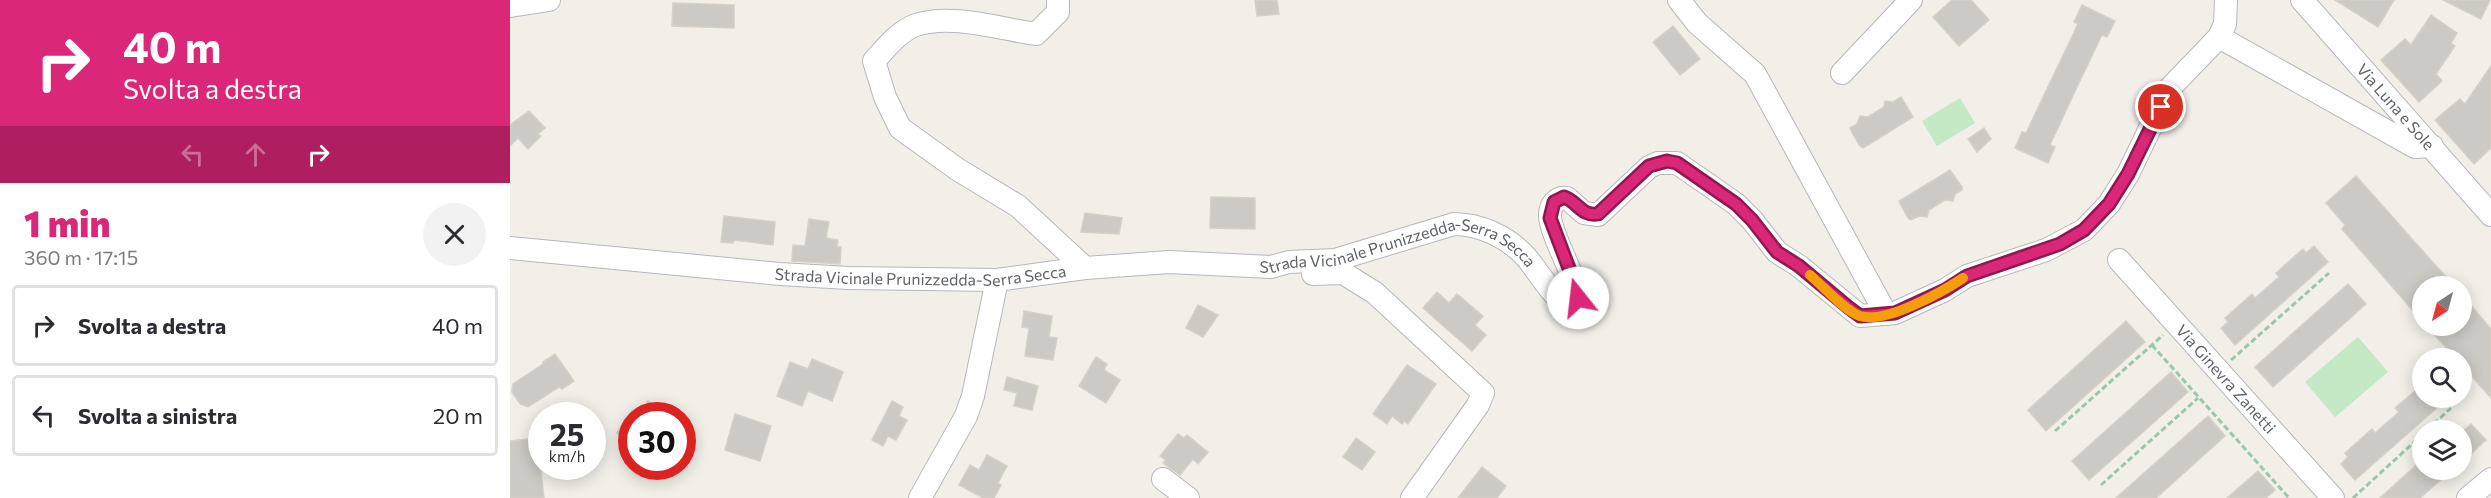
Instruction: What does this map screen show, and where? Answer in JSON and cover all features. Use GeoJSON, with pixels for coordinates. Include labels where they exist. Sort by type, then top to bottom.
{"type":"FeatureCollection","features":[{"type":"Feature","properties":{"kind":"street"},"geometry":{"type":"LineString","coordinates":[[510,6],[549,0]]}},
{"type":"Feature","properties":{"kind":"street"},"geometry":{"type":"LineString","coordinates":[[1058,0],[1058,12],[1036,34],[948,20],[915,25],[893,40],[874,61],[885,97],[900,128],[957,169],[1018,206],[1085,268]]}},
{"type":"Feature","properties":{"kind":"street"},"geometry":{"type":"LineString","coordinates":[[1679,0],[1697,23],[1755,74],[1886,314]]}},
{"type":"Feature","properties":{"kind":"street"},"geometry":{"type":"LineString","coordinates":[[1842,73],[1911,0]]}},
{"type":"Feature","properties":{"kind":"street"},"geometry":{"type":"LineString","coordinates":[[2226,0],[2224,24],[2219,37],[2415,147],[2432,146]]}},
{"type":"Feature","properties":{"kind":"street","name":"Via Luna e Sole"},"geometry":{"type":"LineString","coordinates":[[2302,0],[2491,215]]}},
{"type":"Feature","properties":{"kind":"street","name":"Strada Vicinale Prunizzedda-Serra Secca"},"geometry":{"type":"LineString","coordinates":[[510,248],[780,274],[848,278],[997,280],[1085,268],[1169,262],[1270,267],[1289,262],[1335,260],[1454,224],[1469,224],[1492,231],[1524,255],[1560,301],[1570,305],[1579,295],[1550,218],[1554,202],[1564,197],[1572,200],[1584,213],[1591,216],[1598,214],[1649,166],[1667,161],[1685,167],[1736,204],[1777,252],[1799,266],[1860,316],[1895,313],[1945,290],[1967,276],[2060,244],[2084,230],[2109,204],[2128,174],[2169,89],[2219,37]]}},
{"type":"Feature","properties":{"kind":"street","name":"Via Ginevra Zanetti"},"geometry":{"type":"LineString","coordinates":[[2119,260],[2333,498]]}},
{"type":"Feature","properties":{"kind":"street"},"geometry":{"type":"LineString","coordinates":[[1270,267],[1311,274],[1343,273],[1375,293],[1483,393],[1478,405],[1412,498]]}},
{"type":"Feature","properties":{"kind":"street"},"geometry":{"type":"LineString","coordinates":[[920,498],[966,416],[973,396],[997,280]]}},
{"type":"Feature","properties":{"kind":"street"},"geometry":{"type":"LineString","coordinates":[[1163,479],[1188,498]]}},
{"type":"Feature","properties":{"kind":"street"},"geometry":{"type":"LineString","coordinates":[[2468,498],[2491,479]]}},
{"type":"Feature","properties":{"kind":"path"},"geometry":{"type":"LineString","coordinates":[[2219,371],[2329,273]]}},
{"type":"Feature","properties":{"kind":"path"},"geometry":{"type":"LineString","coordinates":[[2055,431],[2176,323]]}},
{"type":"Feature","properties":{"kind":"path"},"geometry":{"type":"LineString","coordinates":[[2152,345],[2286,497]]}},
{"type":"Feature","properties":{"kind":"path"},"geometry":{"type":"LineString","coordinates":[[2101,484],[2198,398]]}},
{"type":"Feature","properties":{"kind":"path"},"geometry":{"type":"LineString","coordinates":[[2438,420],[2451,408]]}},
{"type":"Feature","properties":{"kind":"path"},"geometry":{"type":"LineString","coordinates":[[2353,498],[2412,444]]}},
{"type":"Feature","properties":{"kind":"green space"},"geometry":{"type":"Polygon","coordinates":[[[1960,98],[1975,123],[1937,146],[1922,121],[1960,98]]]}},
{"type":"Feature","properties":{"kind":"green space"},"geometry":{"type":"Polygon","coordinates":[[[2358,337],[2388,372],[2335,417],[2305,382],[2358,337]]]}},
{"type":"Feature","properties":{"kind":"building"},"geometry":{"type":"Polygon","coordinates":[[[1255,0],[1277,0],[1279,14],[1257,16],[1255,0]]]}},
{"type":"Feature","properties":{"kind":"building"},"geometry":{"type":"Polygon","coordinates":[[[1952,0],[1971,0],[1989,20],[1959,46],[1933,17],[1952,0]]]}},
{"type":"Feature","properties":{"kind":"building"},"geometry":{"type":"Polygon","coordinates":[[[2335,0],[2394,0],[2378,27],[2335,0]]]}},
{"type":"Feature","properties":{"kind":"building"},"geometry":{"type":"Polygon","coordinates":[[[2443,0],[2490,0],[2481,19],[2443,0]]]}},
{"type":"Feature","properties":{"kind":"building"},"geometry":{"type":"Polygon","coordinates":[[[673,3],[734,5],[734,28],[672,26],[673,3]]]}},
{"type":"Feature","properties":{"kind":"building"},"geometry":{"type":"Polygon","coordinates":[[[2082,5],[2115,21],[2107,37],[2102,35],[2077,87],[2050,145],[2055,147],[2048,163],[2015,148],[2022,132],[2026,133],[2078,24],[2074,22],[2082,5]]]}},
{"type":"Feature","properties":{"kind":"building"},"geometry":{"type":"Polygon","coordinates":[[[2431,15],[2457,33],[2451,43],[2455,46],[2436,74],[2442,81],[2419,102],[2381,60],[2405,39],[2411,45],[2431,15]]]}},
{"type":"Feature","properties":{"kind":"building"},"geometry":{"type":"Polygon","coordinates":[[[1673,26],[1700,59],[1680,75],[1653,42],[1673,26]]]}},
{"type":"Feature","properties":{"kind":"building"},"geometry":{"type":"Polygon","coordinates":[[[2491,66],[2491,148],[2474,164],[2435,120],[2460,99],[2465,104],[2491,66]]]}},
{"type":"Feature","properties":{"kind":"building"},"geometry":{"type":"Polygon","coordinates":[[[1901,97],[1913,117],[1863,148],[1859,145],[1850,128],[1857,124],[1860,116],[1868,117],[1884,107],[1885,101],[1893,102],[1901,97]]]}},
{"type":"Feature","properties":{"kind":"building"},"geometry":{"type":"Polygon","coordinates":[[[529,111],[545,128],[538,134],[541,136],[528,149],[518,138],[510,146],[510,125],[529,111]]]}},
{"type":"Feature","properties":{"kind":"building"},"geometry":{"type":"Polygon","coordinates":[[[1984,128],[1991,139],[1977,152],[1968,139],[1984,128]]]}},
{"type":"Feature","properties":{"kind":"building"},"geometry":{"type":"Polygon","coordinates":[[[1950,170],[1962,187],[1962,190],[1955,194],[1953,201],[1945,200],[1929,210],[1927,217],[1919,216],[1911,220],[1908,218],[1899,201],[1950,170]]]}},
{"type":"Feature","properties":{"kind":"building"},"geometry":{"type":"Polygon","coordinates":[[[2356,176],[2445,276],[2412,276],[2412,310],[2342,229],[2345,225],[2326,203],[2356,176]]]}},
{"type":"Feature","properties":{"kind":"building"},"geometry":{"type":"Polygon","coordinates":[[[1211,197],[1255,198],[1255,229],[1210,228],[1211,197]]]}},
{"type":"Feature","properties":{"kind":"building"},"geometry":{"type":"Polygon","coordinates":[[[1085,213],[1122,218],[1119,234],[1081,232],[1085,213]]]}},
{"type":"Feature","properties":{"kind":"building"},"geometry":{"type":"Polygon","coordinates":[[[724,216],[775,222],[773,245],[734,240],[733,243],[721,242],[724,216]]]}},
{"type":"Feature","properties":{"kind":"building"},"geometry":{"type":"Polygon","coordinates":[[[809,219],[829,222],[826,238],[838,240],[837,247],[841,247],[840,264],[792,261],[793,245],[805,246],[809,219]]]}},
{"type":"Feature","properties":{"kind":"building"},"geometry":{"type":"Polygon","coordinates":[[[2314,246],[2328,262],[2235,345],[2221,328],[2228,322],[2225,318],[2252,294],[2255,298],[2279,277],[2276,273],[2303,249],[2306,253],[2314,246]]]}},
{"type":"Feature","properties":{"kind":"building"},"geometry":{"type":"Polygon","coordinates":[[[2348,284],[2366,304],[2273,387],[2255,367],[2348,284]]]}},
{"type":"Feature","properties":{"kind":"building"},"geometry":{"type":"Polygon","coordinates":[[[1437,292],[1449,303],[1457,294],[1483,316],[1475,325],[1486,335],[1472,351],[1423,308],[1437,292]]]}},
{"type":"Feature","properties":{"kind":"building"},"geometry":{"type":"Polygon","coordinates":[[[1198,305],[1218,315],[1203,337],[1186,328],[1198,305]]]}},
{"type":"Feature","properties":{"kind":"building"},"geometry":{"type":"Polygon","coordinates":[[[2472,307],[2491,329],[2491,398],[2472,376],[2472,348],[2447,348],[2435,336],[2472,336],[2472,307]]]}},
{"type":"Feature","properties":{"kind":"building"},"geometry":{"type":"Polygon","coordinates":[[[1024,311],[1052,316],[1049,337],[1057,338],[1053,360],[1025,356],[1029,328],[1022,327],[1024,311]]]}},
{"type":"Feature","properties":{"kind":"building"},"geometry":{"type":"Polygon","coordinates":[[[2126,321],[2145,342],[2046,431],[2028,410],[2126,321]]]}},
{"type":"Feature","properties":{"kind":"building"},"geometry":{"type":"Polygon","coordinates":[[[555,354],[574,381],[562,389],[559,387],[536,402],[528,402],[528,407],[520,404],[512,392],[513,384],[555,354]]]}},
{"type":"Feature","properties":{"kind":"building"},"geometry":{"type":"Polygon","coordinates":[[[1096,357],[1107,364],[1104,370],[1120,380],[1106,403],[1079,386],[1096,357]]]}},
{"type":"Feature","properties":{"kind":"building"},"geometry":{"type":"Polygon","coordinates":[[[812,359],[843,372],[832,401],[808,391],[802,406],[777,396],[790,362],[808,369],[812,359]]]}},
{"type":"Feature","properties":{"kind":"building"},"geometry":{"type":"Polygon","coordinates":[[[1407,365],[1436,384],[1408,424],[1404,421],[1402,424],[1392,416],[1387,424],[1373,414],[1407,365]]]}},
{"type":"Feature","properties":{"kind":"building"},"geometry":{"type":"Polygon","coordinates":[[[2171,372],[2188,392],[2089,480],[2072,461],[2171,372]]]}},
{"type":"Feature","properties":{"kind":"building"},"geometry":{"type":"Polygon","coordinates":[[[1007,377],[1038,386],[1032,410],[1014,406],[1017,393],[1004,390],[1007,377]]]}},
{"type":"Feature","properties":{"kind":"building"},"geometry":{"type":"Polygon","coordinates":[[[2412,394],[2412,408],[2437,408],[2423,420],[2412,420],[2412,430],[2355,480],[2341,464],[2348,457],[2345,453],[2372,429],[2375,433],[2399,412],[2395,408],[2412,394]]]}},
{"type":"Feature","properties":{"kind":"building"},"geometry":{"type":"Polygon","coordinates":[[[892,401],[903,407],[899,416],[907,420],[896,440],[888,436],[883,446],[872,440],[892,401]]]}},
{"type":"Feature","properties":{"kind":"building"},"geometry":{"type":"Polygon","coordinates":[[[735,414],[771,426],[760,461],[725,450],[735,414]]]}},
{"type":"Feature","properties":{"kind":"building"},"geometry":{"type":"Polygon","coordinates":[[[2208,416],[2225,436],[2156,498],[2116,498],[2208,416]]]}},
{"type":"Feature","properties":{"kind":"building"},"geometry":{"type":"Polygon","coordinates":[[[2472,425],[2486,440],[2472,453],[2472,425]]]}},
{"type":"Feature","properties":{"kind":"building"},"geometry":{"type":"Polygon","coordinates":[[[1178,434],[1184,438],[1187,435],[1208,452],[1198,464],[1193,459],[1180,475],[1163,463],[1166,460],[1160,456],[1178,434]]]}},
{"type":"Feature","properties":{"kind":"building"},"geometry":{"type":"Polygon","coordinates":[[[1356,438],[1375,452],[1362,470],[1343,457],[1356,438]]]}},
{"type":"Feature","properties":{"kind":"building"},"geometry":{"type":"Polygon","coordinates":[[[528,439],[528,480],[542,480],[544,498],[510,498],[510,441],[528,439]]]}},
{"type":"Feature","properties":{"kind":"building"},"geometry":{"type":"Polygon","coordinates":[[[987,455],[1007,466],[998,483],[1001,485],[994,498],[983,498],[959,485],[970,465],[979,470],[987,455]]]}},
{"type":"Feature","properties":{"kind":"building"},"geometry":{"type":"Polygon","coordinates":[[[1482,467],[1506,486],[1497,498],[1458,498],[1482,467]]]}},
{"type":"Feature","properties":{"kind":"building"},"geometry":{"type":"Polygon","coordinates":[[[2412,469],[2412,480],[2441,480],[2420,498],[2380,498],[2412,469]]]}},
{"type":"Feature","properties":{"kind":"building"},"geometry":{"type":"Polygon","coordinates":[[[2258,471],[2275,490],[2266,498],[2227,498],[2258,471]]]}},
{"type":"Feature","properties":{"kind":"slow traffic"},"geometry":{"type":"LineString","coordinates":[[1810,275],[1860,316],[1895,313],[1945,290],[1963,278]]}},
{"type":"Feature","properties":{"kind":"route"},"geometry":{"type":"LineString","coordinates":[[1578,298],[1578,292],[1550,218],[1554,202],[1564,197],[1572,200],[1584,213],[1591,216],[1598,214],[1649,166],[1667,161],[1685,167],[1736,204],[1777,252],[1799,266],[1860,316],[1895,313],[1945,290],[1967,276],[2060,244],[2084,230],[2109,204],[2128,174],[2161,107]]}}]}
